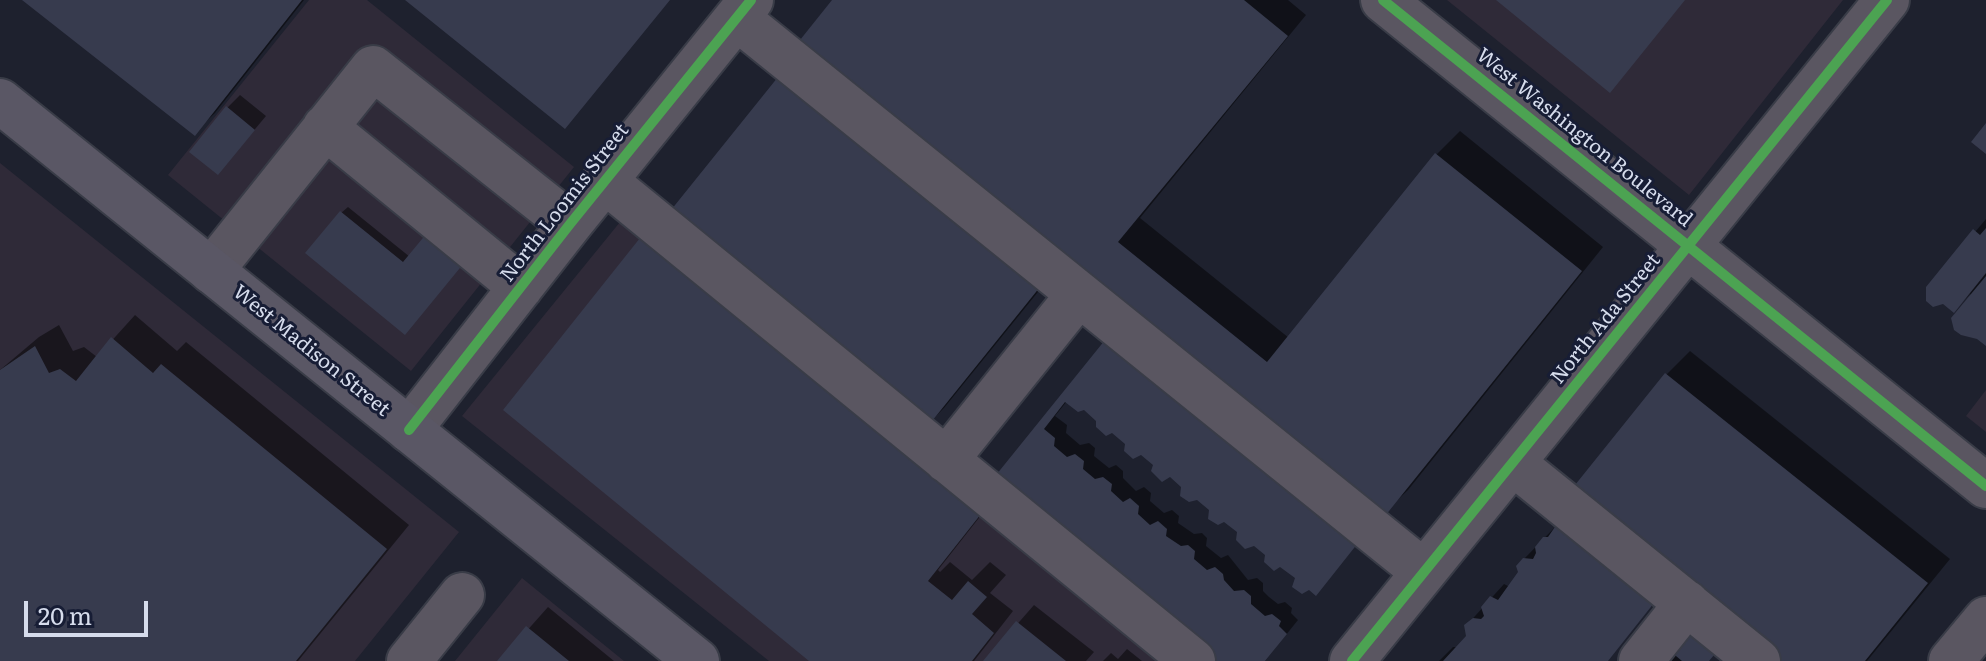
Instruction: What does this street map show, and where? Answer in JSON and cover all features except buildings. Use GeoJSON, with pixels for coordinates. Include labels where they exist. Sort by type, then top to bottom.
{"type":"FeatureCollection","features":[{"type":"Feature","properties":{"kind":"main road","name":"West Madison Street"},"geometry":{"type":"LineString","coordinates":[[0,101],[697,661]]}},
{"type":"Feature","properties":{"kind":"street","name":"West Washington Boulevard"},"geometry":{"type":"LineString","coordinates":[[1383,0],[1986,486]]}},
{"type":"Feature","properties":{"kind":"street","name":"North Ada Street"},"geometry":{"type":"LineString","coordinates":[[1352,661],[1887,0]]}},
{"type":"Feature","properties":{"kind":"street","name":"North Loomis Street"},"geometry":{"type":"LineString","coordinates":[[409,430],[744,9]]}},
{"type":"Feature","properties":{"kind":"street"},"geometry":{"type":"LineString","coordinates":[[744,9],[1079,294],[1424,572]]}},
{"type":"Feature","properties":{"kind":"street"},"geometry":{"type":"LineString","coordinates":[[211,271],[373,68],[570,224]]}},
{"type":"Feature","properties":{"kind":"street"},"geometry":{"type":"LineString","coordinates":[[325,127],[521,287]]}},
{"type":"Feature","properties":{"kind":"street"},"geometry":{"type":"LineString","coordinates":[[605,181],[1193,661]]}},
{"type":"Feature","properties":{"kind":"street"},"geometry":{"type":"LineString","coordinates":[[946,460],[1079,294]]}},
{"type":"Feature","properties":{"kind":"street"},"geometry":{"type":"LineString","coordinates":[[1513,463],[1758,661]]}},
{"type":"Feature","properties":{"kind":"street"},"geometry":{"type":"LineString","coordinates":[[409,661],[462,595]]}},
{"type":"Feature","properties":{"kind":"street"},"geometry":{"type":"LineString","coordinates":[[1641,661],[1687,603]]}},
{"type":"Feature","properties":{"kind":"street"},"geometry":{"type":"LineString","coordinates":[[1951,661],[1986,619]]}},
{"type":"Feature","properties":{"kind":"shaded area"},"geometry":{"type":"Polygon","coordinates":[[[309,0],[367,0],[574,167],[411,371],[168,175],[309,0]]]}},
{"type":"Feature","properties":{"kind":"shaded area"},"geometry":{"type":"Polygon","coordinates":[[[1447,0],[1843,0],[1689,195],[1447,0]]]}},
{"type":"Feature","properties":{"kind":"shaded area"},"geometry":{"type":"Polygon","coordinates":[[[0,163],[459,532],[355,661],[0,661],[0,163]]]}},
{"type":"Feature","properties":{"kind":"shaded area"},"geometry":{"type":"Polygon","coordinates":[[[629,211],[1193,661],[769,661],[462,416],[629,211]]]}},
{"type":"Feature","properties":{"kind":"shaded area"},"geometry":{"type":"Polygon","coordinates":[[[1986,390],[1986,432],[1966,416],[1986,390]]]}},
{"type":"Feature","properties":{"kind":"shaded area"},"geometry":{"type":"Polygon","coordinates":[[[522,578],[624,661],[455,661],[522,578]]]}},
{"type":"Feature","properties":{"kind":"cycle path"},"geometry":{"type":"LineString","coordinates":[[409,430],[751,0]]}},
{"type":"Feature","properties":{"kind":"cycle path"},"geometry":{"type":"LineString","coordinates":[[1383,0],[1986,486]]}},
{"type":"Feature","properties":{"kind":"cycle path"},"geometry":{"type":"LineString","coordinates":[[1352,661],[1887,0]]}}]}
